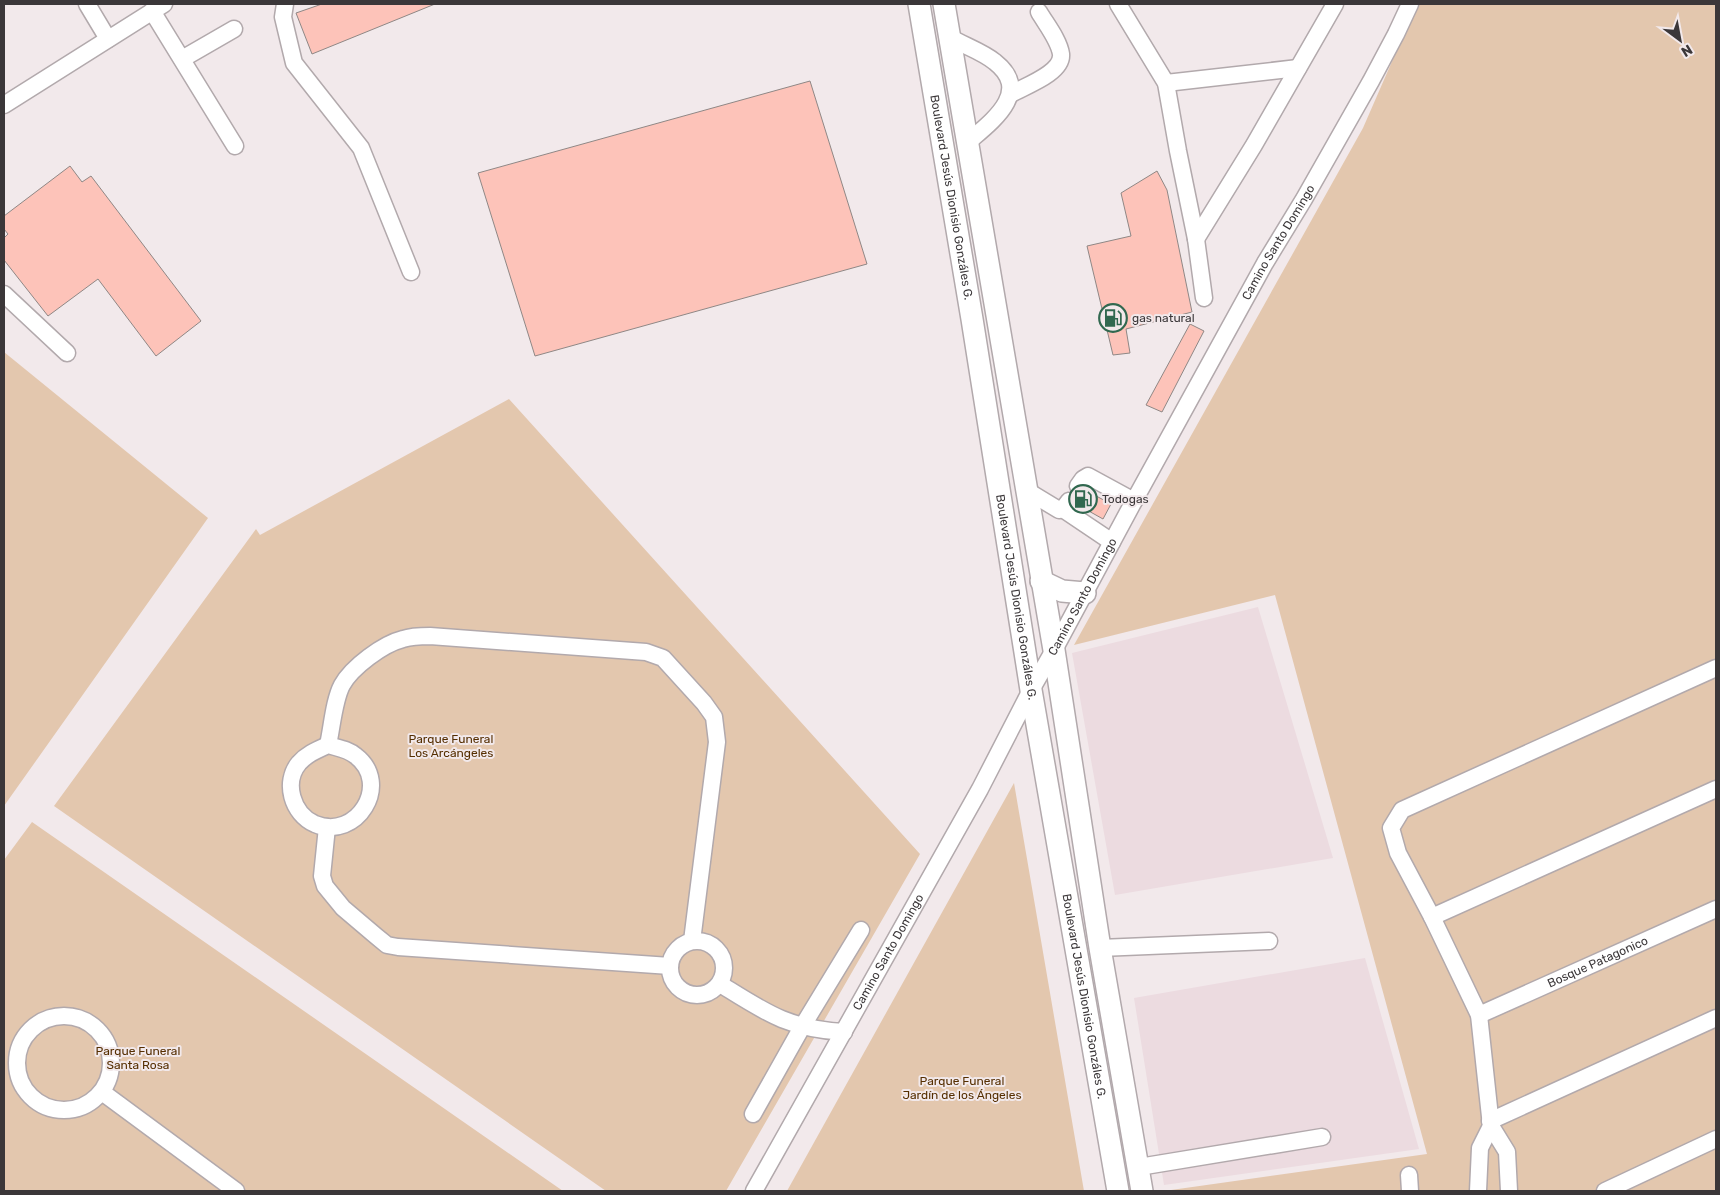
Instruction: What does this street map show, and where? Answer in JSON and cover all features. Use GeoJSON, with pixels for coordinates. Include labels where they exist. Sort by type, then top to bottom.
{"type":"FeatureCollection","features":[{"type":"Feature","properties":{"kind":"main road","name":"Boulevard Jesús Dionisio Gonzáles G."},"geometry":{"type":"LineString","coordinates":[[918,4],[977,348],[1031,690],[1118,1191]]}},
{"type":"Feature","properties":{"kind":"main road","name":"Boulevard Jesús Dionisio Gonzáles G."},"geometry":{"type":"LineString","coordinates":[[944,4],[1054,650],[1100,948],[1142,1191]]}},
{"type":"Feature","properties":{"kind":"main road"},"geometry":{"type":"LineString","coordinates":[[1041,581],[1062,591],[1085,593]]}},
{"type":"Feature","properties":{"kind":"street"},"geometry":{"type":"LineString","coordinates":[[86,4],[108,39]]}},
{"type":"Feature","properties":{"kind":"street"},"geometry":{"type":"LineString","coordinates":[[285,4],[283,17],[294,62],[361,148],[411,272]]}},
{"type":"Feature","properties":{"kind":"street"},"geometry":{"type":"LineString","coordinates":[[1118,4],[1166,83],[1196,239],[1204,298]]}},
{"type":"Feature","properties":{"kind":"street"},"geometry":{"type":"LineString","coordinates":[[1196,239],[1254,145],[1335,4]]}},
{"type":"Feature","properties":{"kind":"street","name":"Camino Santo Domingo"},"geometry":{"type":"LineString","coordinates":[[754,1191],[980,790],[1031,690],[1134,501],[1265,263],[1371,81],[1410,4]]}},
{"type":"Feature","properties":{"kind":"street"},"geometry":{"type":"LineString","coordinates":[[4,105],[158,7],[182,59],[235,146]]}},
{"type":"Feature","properties":{"kind":"street"},"geometry":{"type":"LineString","coordinates":[[968,142],[997,116],[1011,94],[1054,70],[1061,60],[1061,52],[1039,12]]}},
{"type":"Feature","properties":{"kind":"street"},"geometry":{"type":"LineString","coordinates":[[182,59],[234,29]]}},
{"type":"Feature","properties":{"kind":"street"},"geometry":{"type":"LineString","coordinates":[[950,38],[987,57],[999,66],[1009,80],[1011,94]]}},
{"type":"Feature","properties":{"kind":"street"},"geometry":{"type":"LineString","coordinates":[[1166,83],[1298,68]]}},
{"type":"Feature","properties":{"kind":"street"},"geometry":{"type":"LineString","coordinates":[[4,294],[67,353]]}},
{"type":"Feature","properties":{"kind":"street"},"geometry":{"type":"LineString","coordinates":[[1078,486],[1088,476],[1134,501]]}},
{"type":"Feature","properties":{"kind":"street"},"geometry":{"type":"LineString","coordinates":[[1026,490],[1056,509],[1066,505],[1112,542]]}},
{"type":"Feature","properties":{"kind":"street"},"geometry":{"type":"LineString","coordinates":[[328,745],[338,694],[343,684],[362,663],[401,639],[430,636],[646,652],[663,658],[704,703],[714,717],[716,729],[717,742],[692,941]]}},
{"type":"Feature","properties":{"kind":"street"},"geometry":{"type":"LineString","coordinates":[[1509,1191],[1507,1152],[1490,1123],[1479,1014],[1432,917],[1398,853],[1391,828],[1402,810],[1716,668]]}},
{"type":"Feature","properties":{"kind":"street"},"geometry":{"type":"LineString","coordinates":[[328,745],[346,750],[357,756],[365,766],[370,778],[371,790],[368,802],[361,813],[352,821],[340,826],[327,827],[314,823],[302,815],[294,804],[291,791],[292,777],[298,764],[308,755],[328,745]]}},
{"type":"Feature","properties":{"kind":"street"},"geometry":{"type":"LineString","coordinates":[[1432,917],[1716,789]]}},
{"type":"Feature","properties":{"kind":"street"},"geometry":{"type":"LineString","coordinates":[[327,827],[322,876],[325,886],[343,908],[387,944],[398,947],[670,966]]}},
{"type":"Feature","properties":{"kind":"street","name":"Bosque Patagonico"},"geometry":{"type":"LineString","coordinates":[[1479,1014],[1716,909]]}},
{"type":"Feature","properties":{"kind":"street"},"geometry":{"type":"LineString","coordinates":[[753,1114],[802,1027],[861,930]]}},
{"type":"Feature","properties":{"kind":"street"},"geometry":{"type":"LineString","coordinates":[[692,941],[702,941],[718,950],[725,966],[720,984],[706,995],[697,996],[680,990],[670,976],[670,966],[676,950],[692,941]]}},
{"type":"Feature","properties":{"kind":"street"},"geometry":{"type":"LineString","coordinates":[[1100,948],[1269,941]]}},
{"type":"Feature","properties":{"kind":"street"},"geometry":{"type":"LineString","coordinates":[[720,984],[785,1021],[816,1030],[844,1032]]}},
{"type":"Feature","properties":{"kind":"street"},"geometry":{"type":"LineString","coordinates":[[71,1016],[86,1021],[93,1026],[100,1032],[108,1045],[112,1061],[110,1078],[102,1092],[90,1104],[74,1110],[58,1111],[42,1106],[29,1096],[20,1082],[17,1066],[19,1049],[27,1034],[39,1024],[54,1017],[71,1016]]}},
{"type":"Feature","properties":{"kind":"street"},"geometry":{"type":"LineString","coordinates":[[1478,1191],[1480,1148],[1490,1123],[1716,1018]]}},
{"type":"Feature","properties":{"kind":"street"},"geometry":{"type":"LineString","coordinates":[[102,1092],[236,1191]]}},
{"type":"Feature","properties":{"kind":"street"},"geometry":{"type":"LineString","coordinates":[[1139,1167],[1322,1137]]}},
{"type":"Feature","properties":{"kind":"street"},"geometry":{"type":"LineString","coordinates":[[1605,1191],[1716,1140]]}},
{"type":"Feature","properties":{"kind":"shaded area"},"geometry":{"type":"Polygon","coordinates":[[[1258,607],[1333,858],[1115,895],[1072,653],[1258,607]]]}},
{"type":"Feature","properties":{"kind":"shaded area"},"geometry":{"type":"Polygon","coordinates":[[[1365,958],[1419,1149],[1164,1185],[1134,998],[1365,958]]]}},
{"type":"Feature","properties":{"kind":"green space"},"geometry":{"type":"Polygon","coordinates":[[[1417,4],[1716,4],[1716,1191],[1164,1191],[1427,1154],[1275,595],[1074,645],[1363,128],[1417,4]]]}},
{"type":"Feature","properties":{"kind":"green space"},"geometry":{"type":"Polygon","coordinates":[[[4,352],[208,518],[4,806],[4,352]]]}},
{"type":"Feature","properties":{"kind":"green space","name":"Parque Funeral Los Arcángeles"},"geometry":{"type":"Polygon","coordinates":[[[509,399],[920,854],[726,1191],[606,1191],[54,806],[256,529],[260,535],[509,399]]]}},
{"type":"Feature","properties":{"kind":"green space","name":"Parque Funeral Jardín de los Ángeles"},"geometry":{"type":"Polygon","coordinates":[[[1014,783],[1084,1191],[787,1191],[1014,783]]]}},
{"type":"Feature","properties":{"kind":"green space","name":"Parque Funeral Santa Rosa"},"geometry":{"type":"Polygon","coordinates":[[[32,822],[563,1191],[4,1191],[4,860],[32,822]]]}},
{"type":"Feature","properties":{"kind":"building"},"geometry":{"type":"Polygon","coordinates":[[[322,4],[435,4],[312,54],[296,13],[322,4]]]}},
{"type":"Feature","properties":{"kind":"building"},"geometry":{"type":"Polygon","coordinates":[[[810,81],[867,264],[535,356],[478,173],[810,81]]]}},
{"type":"Feature","properties":{"kind":"building"},"geometry":{"type":"Polygon","coordinates":[[[70,166],[82,182],[91,176],[201,321],[156,356],[98,279],[48,316],[4,260],[4,238],[8,234],[4,229],[4,216],[70,166]]]}},
{"type":"Feature","properties":{"kind":"building"},"geometry":{"type":"Polygon","coordinates":[[[1157,171],[1167,190],[1192,312],[1126,329],[1130,353],[1113,355],[1087,246],[1131,236],[1121,193],[1157,171]]]}},
{"type":"Feature","properties":{"kind":"building"},"geometry":{"type":"Polygon","coordinates":[[[1190,324],[1204,331],[1162,412],[1146,405],[1190,324]]]}},
{"type":"Feature","properties":{"kind":"building","name":"Todogas"},"geometry":{"type":"Polygon","coordinates":[[[1087,491],[1111,504],[1103,519],[1078,505],[1077,496],[1083,495],[1087,491]]]}},
{"type":"Feature","properties":{"kind":"place","name":"gas natural"},"geometry":{"type":"Point","coordinates":[1113,318]}},
{"type":"Feature","properties":{"kind":"place","name":"Todogas"},"geometry":{"type":"Point","coordinates":[1083,499]}}]}
